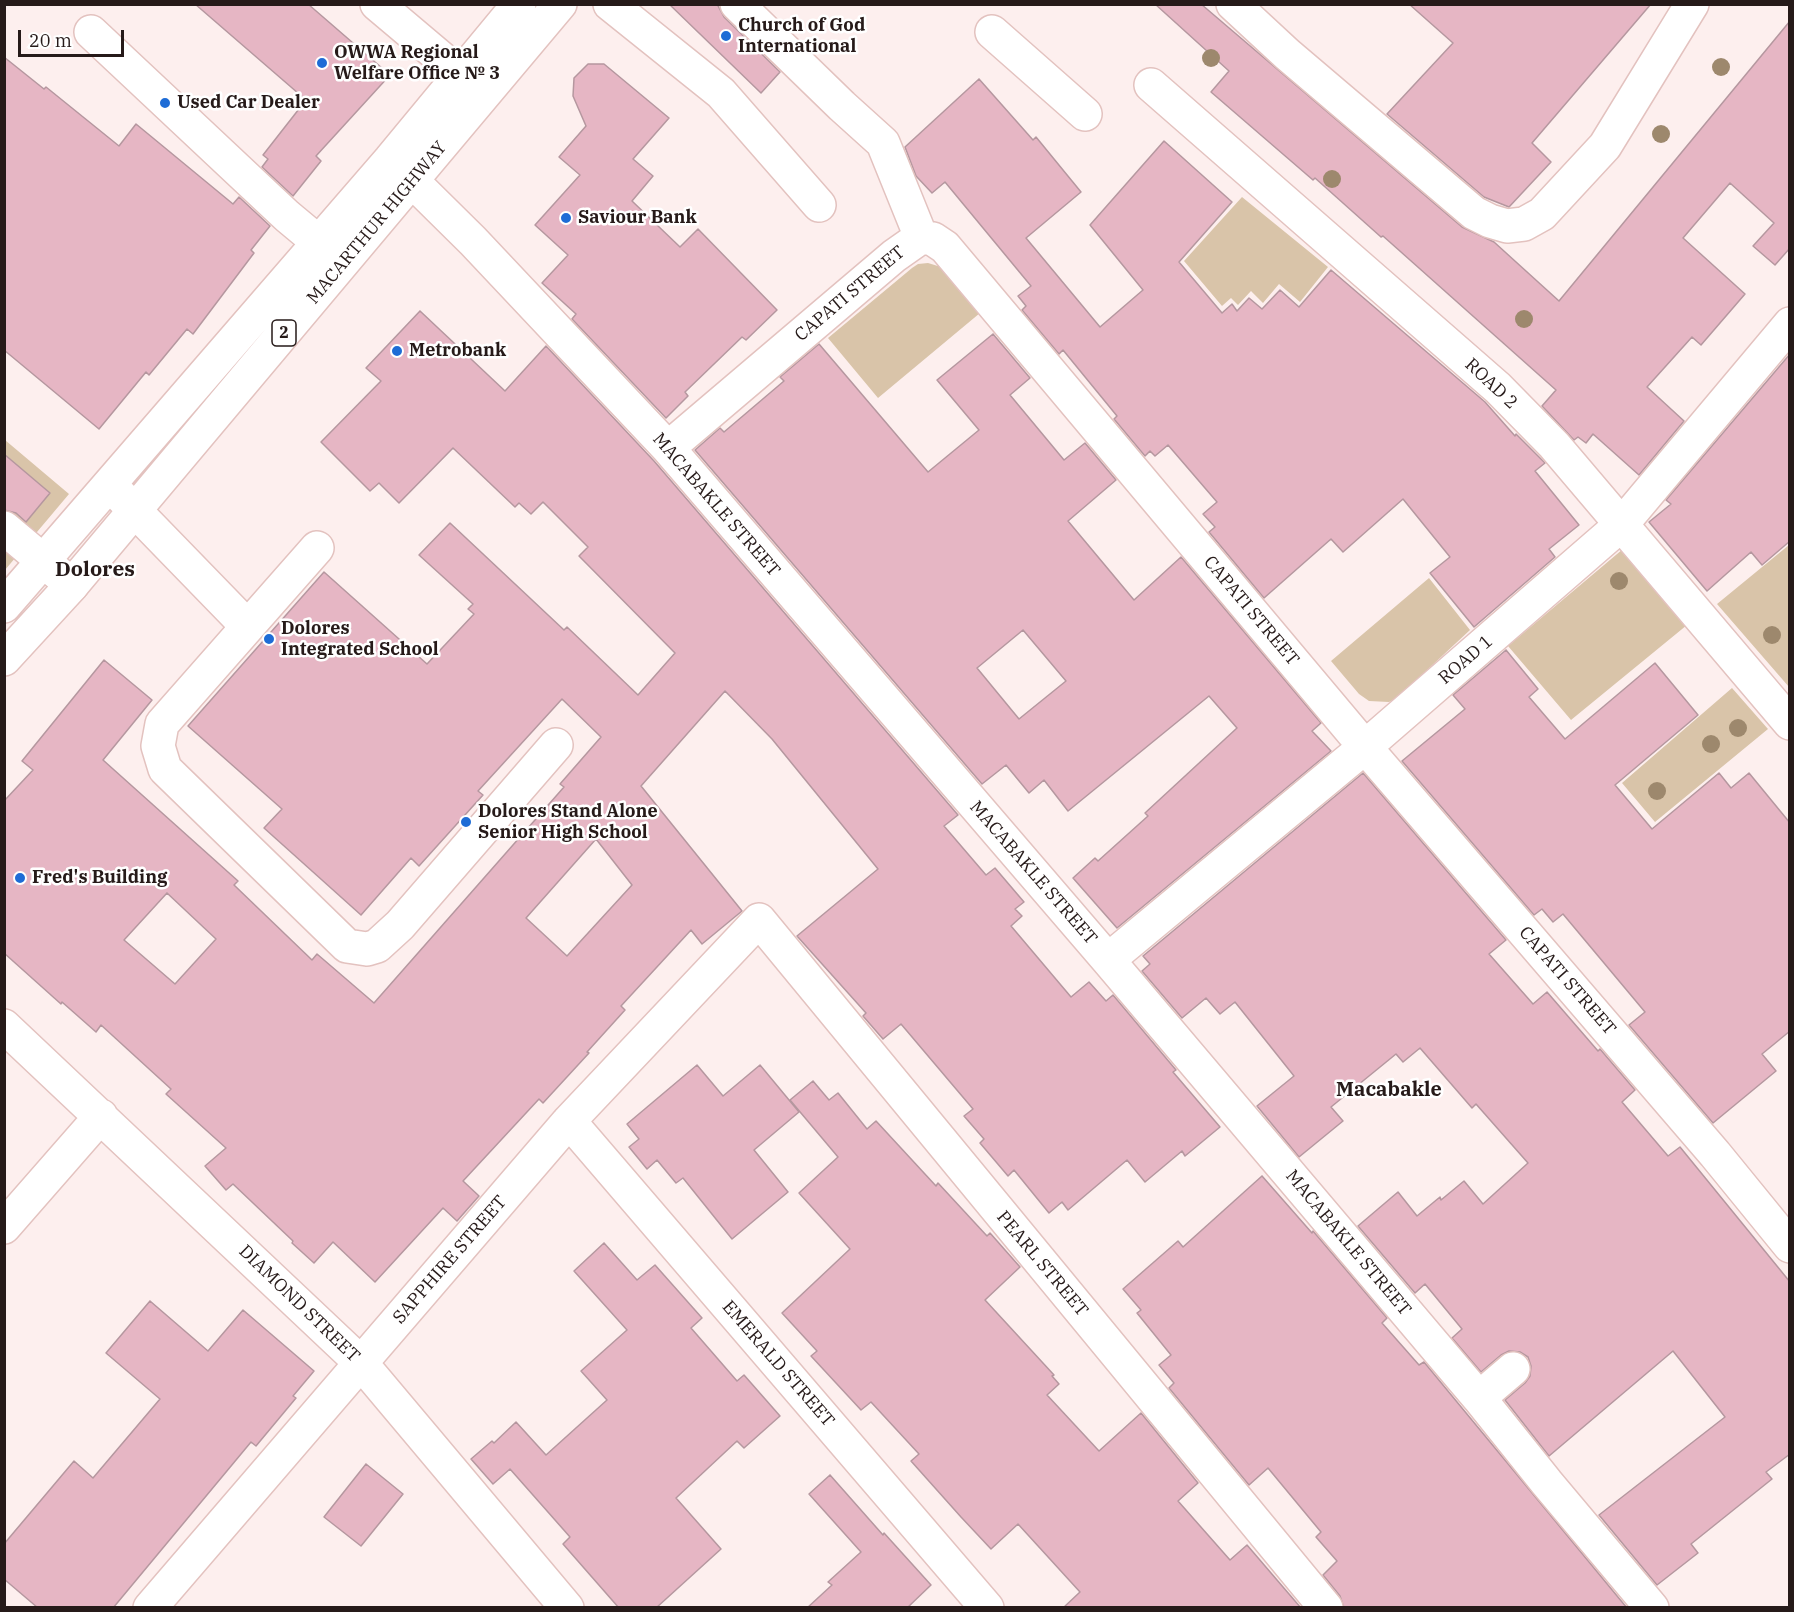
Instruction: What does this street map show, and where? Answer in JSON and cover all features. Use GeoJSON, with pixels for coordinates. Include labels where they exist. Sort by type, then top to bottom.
{"type":"FeatureCollection","features":[{"type":"Feature","properties":{"kind":"main road"},"geometry":{"type":"LineString","coordinates":[[377,4],[484,97]]}},
{"type":"Feature","properties":{"kind":"main road","name":"MACARTHUR HIGHWAY"},"geometry":{"type":"LineString","coordinates":[[402,170],[460,74],[519,4]]}},
{"type":"Feature","properties":{"kind":"main road","name":"MACARTHUR HIGHWAY"},"geometry":{"type":"LineString","coordinates":[[4,606],[110,485],[331,252],[402,170],[484,97],[561,4]]}},
{"type":"Feature","properties":{"kind":"main road"},"geometry":{"type":"LineString","coordinates":[[610,4],[721,93],[819,205]]}},
{"type":"Feature","properties":{"kind":"main road"},"geometry":{"type":"LineString","coordinates":[[737,4],[842,106],[883,142],[921,237]]}},
{"type":"Feature","properties":{"kind":"main road"},"geometry":{"type":"LineString","coordinates":[[1233,4],[1287,54],[1474,213],[1507,226],[1524,224],[1542,214],[1605,146],[1692,4]]}},
{"type":"Feature","properties":{"kind":"main road"},"geometry":{"type":"LineString","coordinates":[[91,32],[287,216],[331,252]]}},
{"type":"Feature","properties":{"kind":"main road"},"geometry":{"type":"LineString","coordinates":[[992,32],[1085,114]]}},
{"type":"Feature","properties":{"kind":"main road","name":"ROAD 2"},"geometry":{"type":"LineString","coordinates":[[1151,85],[1498,388],[1554,445],[1790,723]]}},
{"type":"Feature","properties":{"kind":"main road","name":"MACABAKLE STREET"},"geometry":{"type":"LineString","coordinates":[[402,170],[668,448],[1108,960],[1479,1398],[1652,1608]]}},
{"type":"Feature","properties":{"kind":"main road","name":"CAPATI STREET"},"geometry":{"type":"LineString","coordinates":[[668,448],[894,256],[921,237],[933,239],[945,247],[1365,747],[1715,1154],[1790,1246]]}},
{"type":"Feature","properties":{"kind":"main road","name":"MACARTHUR HIGHWAY"},"geometry":{"type":"LineString","coordinates":[[4,659],[72,585],[135,510],[331,252]]}},
{"type":"Feature","properties":{"kind":"main road","name":"ROAD 1"},"geometry":{"type":"LineString","coordinates":[[1108,960],[1365,747],[1622,524],[1790,324]]}},
{"type":"Feature","properties":{"kind":"main road"},"geometry":{"type":"LineString","coordinates":[[110,485],[247,626]]}},
{"type":"Feature","properties":{"kind":"main road"},"geometry":{"type":"LineString","coordinates":[[4,528],[72,585]]}},
{"type":"Feature","properties":{"kind":"main road"},"geometry":{"type":"LineString","coordinates":[[316,548],[162,724],[158,746],[165,769],[347,946],[367,948],[377,946],[400,925],[556,745]]}},
{"type":"Feature","properties":{"kind":"main road","name":"SAPPHIRE STREET"},"geometry":{"type":"LineString","coordinates":[[150,1608],[570,1121],[759,920]]}},
{"type":"Feature","properties":{"kind":"main road","name":"PEARL STREET"},"geometry":{"type":"LineString","coordinates":[[759,920],[1326,1608]]}},
{"type":"Feature","properties":{"kind":"main road","name":"DIAMOND STREET"},"geometry":{"type":"LineString","coordinates":[[4,1026],[362,1363],[567,1608]]}},
{"type":"Feature","properties":{"kind":"main road"},"geometry":{"type":"LineString","coordinates":[[4,1227],[101,1116]]}},
{"type":"Feature","properties":{"kind":"main road","name":"EMERALD STREET"},"geometry":{"type":"LineString","coordinates":[[570,1121],[987,1608]]}},
{"type":"Feature","properties":{"kind":"main road"},"geometry":{"type":"LineString","coordinates":[[1479,1398],[1513,1369]]}},
{"type":"Feature","properties":{"kind":"shaded area"},"geometry":{"type":"Polygon","coordinates":[[[1242,197],[1328,267],[1300,302],[1279,284],[1263,303],[1251,291],[1238,305],[1231,298],[1222,306],[1184,261],[1242,197]]]}},
{"type":"Feature","properties":{"kind":"shaded area"},"geometry":{"type":"Polygon","coordinates":[[[928,263],[941,267],[980,313],[878,398],[828,338],[912,268],[918,264],[928,263]]]}},
{"type":"Feature","properties":{"kind":"shaded area"},"geometry":{"type":"Polygon","coordinates":[[[5,440],[69,494],[5,570],[5,440]]]}},
{"type":"Feature","properties":{"kind":"shaded area"},"geometry":{"type":"Polygon","coordinates":[[[1789,545],[1789,687],[1717,604],[1789,545]]]}},
{"type":"Feature","properties":{"kind":"shaded area"},"geometry":{"type":"Polygon","coordinates":[[[1623,549],[1687,625],[1571,720],[1508,646],[1623,549]]]}},
{"type":"Feature","properties":{"kind":"shaded area"},"geometry":{"type":"Polygon","coordinates":[[[1429,578],[1470,630],[1396,699],[1389,702],[1369,701],[1359,694],[1331,661],[1429,578]]]}},
{"type":"Feature","properties":{"kind":"shaded area"},"geometry":{"type":"Polygon","coordinates":[[[1732,688],[1768,729],[1655,822],[1622,783],[1732,688]]]}},
{"type":"Feature","properties":{"kind":"building"},"geometry":{"type":"Polygon","coordinates":[[[195,4],[308,4],[390,75],[316,156],[321,161],[293,196],[262,167],[268,159],[263,155],[306,100],[195,4]]]}},
{"type":"Feature","properties":{"kind":"building","name":"Church of God International"},"geometry":{"type":"Polygon","coordinates":[[[669,4],[717,4],[724,17],[780,72],[761,93],[669,4]]]}},
{"type":"Feature","properties":{"kind":"building"},"geometry":{"type":"Polygon","coordinates":[[[1155,4],[1201,4],[1462,227],[1494,242],[1559,301],[1790,21],[1790,248],[1775,265],[1753,246],[1774,223],[1730,183],[1683,238],[1745,294],[1701,345],[1692,337],[1647,387],[1684,421],[1639,475],[1593,434],[1586,443],[1578,437],[1574,440],[1542,406],[1556,390],[1383,236],[1381,237],[1315,178],[1313,180],[1211,92],[1229,71],[1155,4]]]}},
{"type":"Feature","properties":{"kind":"building"},"geometry":{"type":"Polygon","coordinates":[[[1409,4],[1651,4],[1532,143],[1551,162],[1509,207],[1484,197],[1387,114],[1453,43],[1409,4]]]}},
{"type":"Feature","properties":{"kind":"building"},"geometry":{"type":"Polygon","coordinates":[[[4,57],[44,89],[46,87],[119,146],[136,124],[233,204],[239,197],[270,226],[251,250],[254,253],[193,334],[187,329],[149,375],[146,372],[99,429],[4,350],[4,57]]]}},
{"type":"Feature","properties":{"kind":"building"},"geometry":{"type":"Polygon","coordinates":[[[588,64],[604,64],[669,118],[633,159],[653,176],[632,201],[680,247],[698,229],[777,310],[746,340],[742,337],[685,392],[688,396],[666,418],[572,319],[576,314],[542,283],[568,255],[535,225],[580,175],[559,157],[586,126],[573,96],[574,78],[588,64]]]}},
{"type":"Feature","properties":{"kind":"building"},"geometry":{"type":"Polygon","coordinates":[[[979,79],[1033,140],[1036,137],[1081,192],[1026,238],[1100,327],[1143,290],[1090,225],[1164,141],[1232,202],[1179,262],[1222,313],[1232,304],[1237,311],[1249,298],[1262,309],[1280,290],[1299,307],[1331,270],[1485,402],[1515,436],[1516,434],[1545,463],[1535,471],[1579,525],[1549,549],[1555,557],[1474,627],[1430,573],[1450,557],[1403,499],[1343,552],[1331,539],[1264,598],[1209,532],[1215,527],[1203,514],[1217,502],[1168,445],[1155,456],[1150,451],[1145,456],[1114,419],[1117,416],[1063,350],[1059,354],[1022,310],[1026,306],[1018,296],[1031,286],[945,182],[932,193],[916,176],[905,147],[979,79]]]}},
{"type":"Feature","properties":{"kind":"building"},"geometry":{"type":"Polygon","coordinates":[[[420,311],[505,391],[546,346],[654,461],[958,815],[944,826],[986,875],[995,868],[1024,902],[1015,909],[1022,916],[1011,926],[1071,997],[1089,982],[1106,1001],[1113,995],[1176,1070],[1173,1072],[1220,1127],[1185,1156],[1182,1151],[1145,1182],[1127,1160],[1068,1210],[1062,1202],[1049,1213],[1014,1170],[1008,1176],[980,1143],[984,1139],[964,1116],[973,1109],[901,1024],[883,1039],[863,1016],[866,1013],[797,936],[878,869],[772,739],[725,691],[641,786],[742,911],[702,944],[691,930],[621,1006],[625,1010],[587,1052],[589,1053],[543,1103],[539,1099],[463,1181],[479,1196],[457,1221],[443,1208],[375,1282],[333,1242],[314,1263],[233,1184],[226,1190],[205,1166],[226,1148],[166,1094],[171,1089],[101,1025],[96,1032],[4,953],[4,801],[33,770],[22,761],[104,660],[152,700],[103,760],[238,881],[234,885],[312,960],[317,954],[374,1003],[564,787],[560,784],[601,737],[562,699],[478,791],[483,795],[419,866],[411,858],[361,915],[264,828],[282,809],[188,726],[324,572],[427,664],[474,614],[468,609],[473,604],[419,555],[450,523],[564,630],[567,627],[638,695],[675,653],[579,556],[588,547],[543,502],[531,514],[519,503],[515,507],[453,448],[399,503],[379,483],[370,491],[321,442],[381,381],[366,368],[420,311]],[[596,839],[526,918],[567,956],[632,885],[596,839]],[[167,893],[124,940],[175,984],[216,939],[167,893]]]}},
{"type":"Feature","properties":{"kind":"building"},"geometry":{"type":"Polygon","coordinates":[[[993,334],[1030,378],[1010,395],[1064,460],[1085,443],[1116,480],[1068,521],[1134,600],[1181,557],[1321,723],[1312,731],[1331,751],[1117,928],[1073,878],[1095,858],[1098,861],[1148,816],[1145,813],[1237,728],[1209,696],[1068,811],[1044,780],[1029,793],[1006,765],[982,784],[695,450],[720,428],[724,432],[784,381],[780,377],[819,344],[928,472],[979,430],[937,380],[993,334]],[[1023,630],[977,668],[1019,719],[1066,681],[1023,630]]]}},
{"type":"Feature","properties":{"kind":"building"},"geometry":{"type":"Polygon","coordinates":[[[1790,354],[1790,541],[1762,565],[1751,552],[1707,591],[1649,522],[1671,504],[1666,500],[1790,354]]]}},
{"type":"Feature","properties":{"kind":"building"},"geometry":{"type":"Polygon","coordinates":[[[4,454],[50,493],[26,522],[16,513],[4,510],[4,454]]]}},
{"type":"Feature","properties":{"kind":"building"},"geometry":{"type":"Polygon","coordinates":[[[1506,650],[1538,689],[1529,697],[1565,739],[1655,663],[1698,715],[1615,785],[1652,829],[1719,773],[1731,788],[1749,773],[1790,823],[1790,1031],[1762,1054],[1776,1071],[1713,1123],[1629,1025],[1645,1012],[1563,914],[1553,922],[1542,909],[1534,915],[1402,761],[1465,709],[1453,695],[1506,650]]]}},
{"type":"Feature","properties":{"kind":"building"},"geometry":{"type":"Polygon","coordinates":[[[1363,773],[1506,940],[1489,954],[1533,1004],[1547,992],[1598,1051],[1600,1049],[1635,1090],[1622,1102],[1668,1156],[1680,1147],[1790,1282],[1790,1454],[1766,1472],[1772,1479],[1691,1544],[1698,1553],[1657,1585],[1599,1515],[1725,1417],[1673,1351],[1549,1456],[1505,1400],[1530,1376],[1531,1366],[1528,1357],[1520,1352],[1509,1351],[1481,1372],[1452,1338],[1462,1329],[1425,1284],[1415,1293],[1358,1226],[1398,1192],[1417,1216],[1464,1181],[1483,1204],[1528,1163],[1476,1104],[1472,1108],[1420,1048],[1403,1062],[1396,1054],[1331,1107],[1343,1121],[1299,1157],[1257,1106],[1294,1076],[1235,1002],[1220,1014],[1206,998],[1182,1018],[1142,971],[1150,964],[1143,956],[1363,773]]]}},
{"type":"Feature","properties":{"kind":"building"},"geometry":{"type":"Polygon","coordinates":[[[697,1065],[723,1096],[760,1065],[799,1112],[754,1150],[788,1192],[732,1239],[683,1178],[676,1183],[657,1160],[647,1169],[629,1147],[639,1139],[627,1124],[697,1065]]]}},
{"type":"Feature","properties":{"kind":"building"},"geometry":{"type":"Polygon","coordinates":[[[813,1081],[829,1100],[838,1093],[867,1129],[876,1121],[936,1186],[938,1183],[987,1236],[990,1233],[1020,1267],[985,1300],[1054,1375],[1052,1376],[1059,1384],[1047,1395],[1099,1451],[1141,1413],[1198,1483],[1178,1501],[1230,1560],[1247,1545],[1301,1608],[1063,1608],[1080,1592],[1018,1524],[991,1549],[911,1461],[919,1454],[871,1402],[861,1410],[811,1356],[817,1351],[782,1313],[850,1249],[799,1193],[838,1157],[790,1100],[813,1081]]]}},
{"type":"Feature","properties":{"kind":"building"},"geometry":{"type":"Polygon","coordinates":[[[1262,1176],[1312,1233],[1313,1231],[1387,1318],[1382,1323],[1419,1365],[1424,1362],[1627,1608],[1344,1608],[1340,1596],[1323,1575],[1337,1561],[1316,1537],[1321,1532],[1268,1468],[1249,1485],[1169,1388],[1174,1383],[1159,1365],[1171,1355],[1137,1313],[1141,1310],[1123,1289],[1178,1241],[1183,1247],[1262,1176]]]}},
{"type":"Feature","properties":{"kind":"building"},"geometry":{"type":"Polygon","coordinates":[[[604,1243],[637,1280],[655,1265],[702,1318],[691,1328],[737,1381],[744,1375],[780,1416],[744,1448],[737,1441],[676,1498],[721,1549],[656,1608],[619,1608],[563,1544],[570,1537],[510,1469],[493,1484],[471,1459],[492,1441],[494,1443],[516,1422],[546,1455],[607,1400],[581,1371],[627,1330],[574,1271],[604,1243]]]}},
{"type":"Feature","properties":{"kind":"building"},"geometry":{"type":"Polygon","coordinates":[[[150,1301],[208,1351],[243,1310],[314,1371],[293,1396],[296,1398],[256,1446],[251,1442],[113,1608],[38,1608],[4,1579],[4,1544],[74,1461],[93,1478],[160,1399],[106,1353],[150,1301]]]}},
{"type":"Feature","properties":{"kind":"building"},"geometry":{"type":"Polygon","coordinates":[[[366,1464],[403,1494],[361,1546],[324,1517],[366,1464]]]}},
{"type":"Feature","properties":{"kind":"building"},"geometry":{"type":"Polygon","coordinates":[[[830,1475],[931,1585],[907,1608],[807,1608],[832,1585],[828,1582],[861,1552],[809,1494],[830,1475]]]}},
{"type":"Feature","properties":{"kind":"place","name":"Church of God International"},"geometry":{"type":"Point","coordinates":[726,36]}},
{"type":"Feature","properties":{"kind":"place","name":"OWWA Regional Welfare Office № 3"},"geometry":{"type":"Point","coordinates":[322,63]}},
{"type":"Feature","properties":{"kind":"place","name":"Used Car Dealer"},"geometry":{"type":"Point","coordinates":[165,103]}},
{"type":"Feature","properties":{"kind":"place","name":"Saviour Bank"},"geometry":{"type":"Point","coordinates":[566,218]}},
{"type":"Feature","properties":{"kind":"place","name":"Metrobank"},"geometry":{"type":"Point","coordinates":[397,351]}},
{"type":"Feature","properties":{"kind":"place","name":"Dolores Integrated School"},"geometry":{"type":"Point","coordinates":[269,639]}},
{"type":"Feature","properties":{"kind":"place","name":"Dolores Stand Alone Senior High School"},"geometry":{"type":"Point","coordinates":[466,822]}},
{"type":"Feature","properties":{"kind":"place","name":"Fred's Building"},"geometry":{"type":"Point","coordinates":[20,878]}},
{"type":"Feature","properties":{"kind":"district","name":"Dolores"},"geometry":{"type":"Point","coordinates":[95,570]}},
{"type":"Feature","properties":{"kind":"district","name":"Macabakle"},"geometry":{"type":"Point","coordinates":[1389,1090]}}]}
